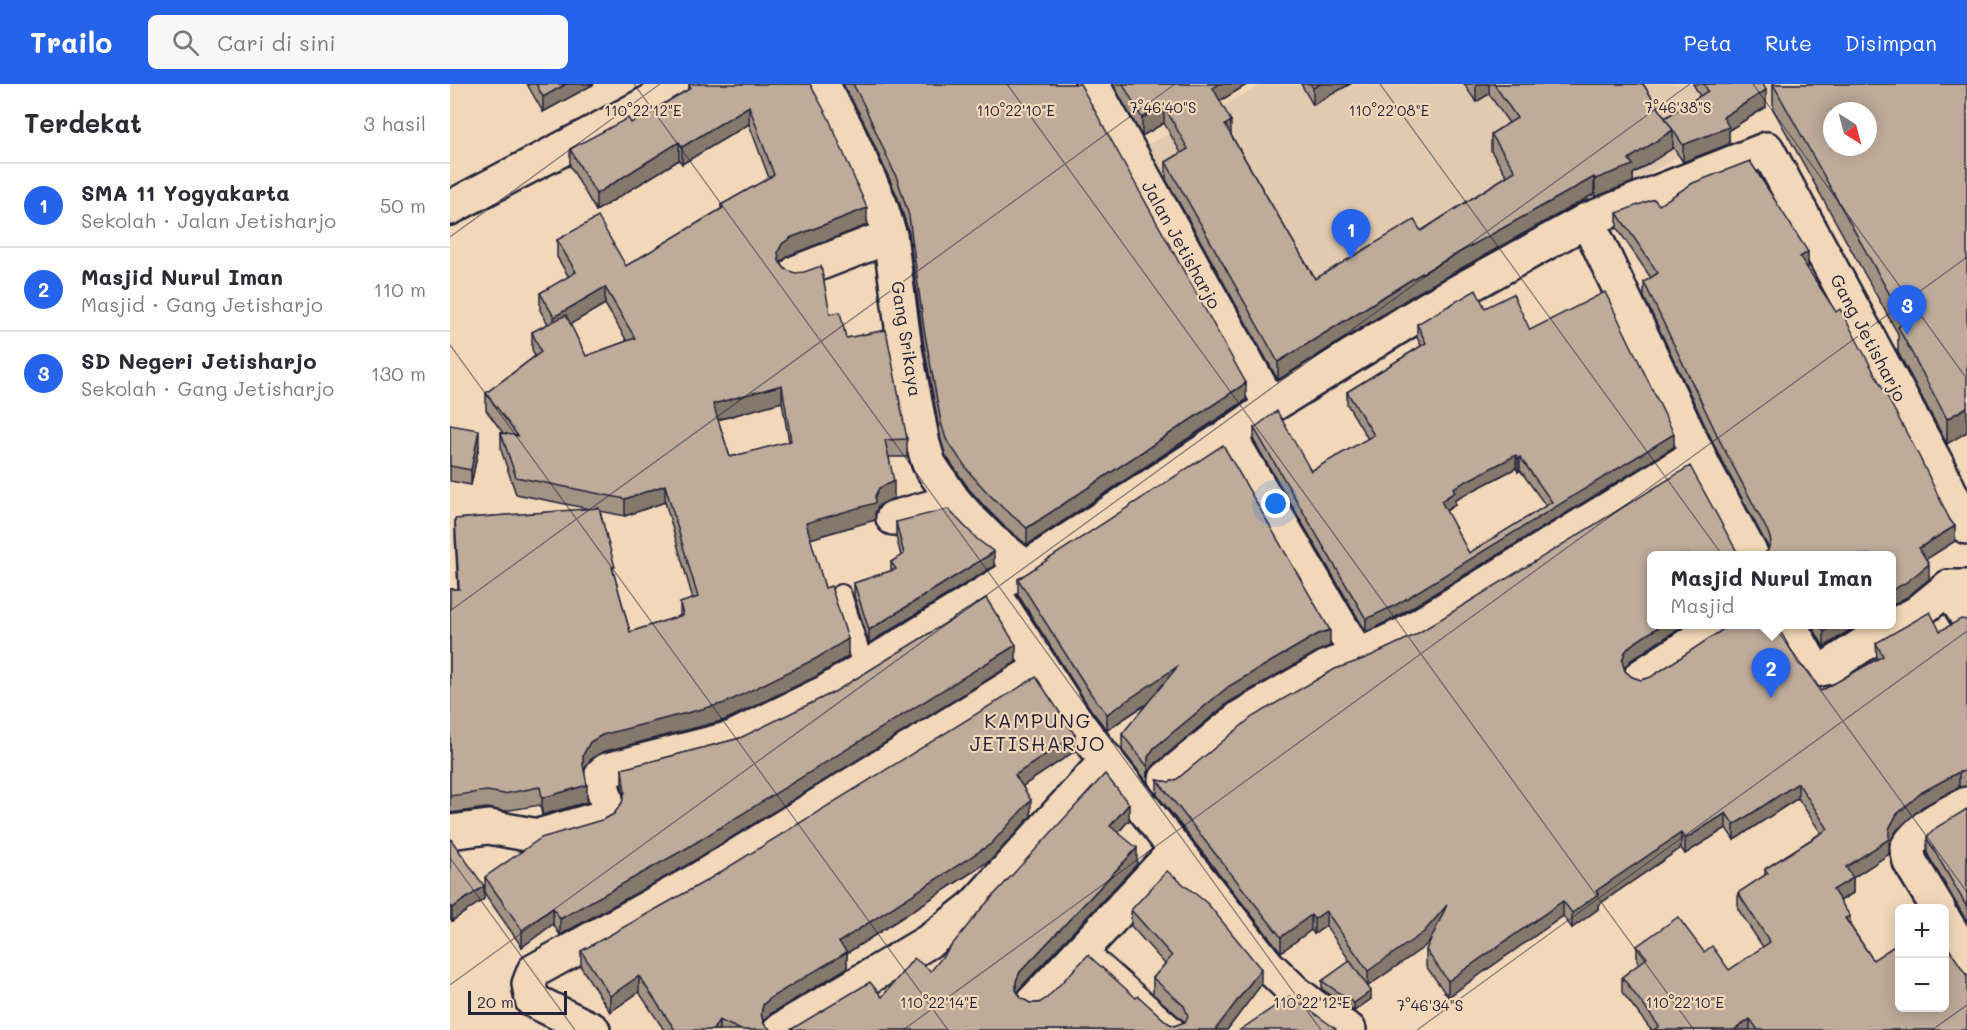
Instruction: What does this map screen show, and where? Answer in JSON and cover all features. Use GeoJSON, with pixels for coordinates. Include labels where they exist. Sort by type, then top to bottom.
{"type":"FeatureCollection","features":[{"type":"Feature","properties":{"kind":"street","name":"Gang Srikaya"},"geometry":{"type":"LineString","coordinates":[[822,84],[846,128],[880,204],[890,236],[905,349],[929,464],[954,501],[990,539],[1026,568]]}},
{"type":"Feature","properties":{"kind":"street","name":"Jalan Jetisharjo"},"geometry":{"type":"LineString","coordinates":[[1092,84],[1271,405]]}},
{"type":"Feature","properties":{"kind":"street"},"geometry":{"type":"LineString","coordinates":[[450,208],[679,85]]}},
{"type":"Feature","properties":{"kind":"street","name":"Gang Jetisharjo"},"geometry":{"type":"LineString","coordinates":[[1587,220],[1767,149],[1930,453],[1967,527]]}},
{"type":"Feature","properties":{"kind":"street"},"geometry":{"type":"LineString","coordinates":[[450,832],[489,827],[538,836],[600,818],[605,813],[608,804],[600,780],[602,774],[607,770],[732,738],[826,692],[992,590],[1271,405],[1427,309],[1587,220],[1698,454],[1750,551]]}},
{"type":"Feature","properties":{"kind":"street"},"geometry":{"type":"LineString","coordinates":[[797,272],[890,236]]}},
{"type":"Feature","properties":{"kind":"street"},"geometry":{"type":"LineString","coordinates":[[1229,435],[1358,656]]}},
{"type":"Feature","properties":{"kind":"street"},"geometry":{"type":"LineString","coordinates":[[1166,779],[1241,717],[1327,667],[1358,656],[1405,634],[1698,454]]}},
{"type":"Feature","properties":{"kind":"street"},"geometry":{"type":"LineString","coordinates":[[893,518],[954,501]]}},
{"type":"Feature","properties":{"kind":"street"},"geometry":{"type":"LineString","coordinates":[[1896,624],[1958,587],[1967,617]]}},
{"type":"Feature","properties":{"kind":"street"},"geometry":{"type":"LineString","coordinates":[[992,590],[1076,721],[1268,966],[1295,992],[1349,1030]]}},
{"type":"Feature","properties":{"kind":"street"},"geometry":{"type":"LineString","coordinates":[[1641,676],[1713,629]]}},
{"type":"Feature","properties":{"kind":"street"},"geometry":{"type":"LineString","coordinates":[[1792,629],[1815,670],[1828,667],[1887,629]]}},
{"type":"Feature","properties":{"kind":"street"},"geometry":{"type":"LineString","coordinates":[[593,1030],[532,1000],[529,984],[534,971],[696,881],[1041,668]]}},
{"type":"Feature","properties":{"kind":"street"},"geometry":{"type":"LineString","coordinates":[[780,1030],[931,940],[973,907],[1107,760]]}},
{"type":"Feature","properties":{"kind":"street"},"geometry":{"type":"LineString","coordinates":[[1935,904],[1910,862],[1907,848],[1914,836],[1942,816],[1967,804]]}},
{"type":"Feature","properties":{"kind":"street"},"geometry":{"type":"LineString","coordinates":[[1034,1001],[1176,850]]}},
{"type":"Feature","properties":{"kind":"street"},"geometry":{"type":"LineString","coordinates":[[1949,928],[1967,957]]}},
{"type":"Feature","properties":{"kind":"lane"},"geometry":{"type":"LineString","coordinates":[[841,595],[864,668]]}},
{"type":"Feature","properties":{"kind":"lane"},"geometry":{"type":"LineString","coordinates":[[1085,949],[1176,1030]]}},
{"type":"Feature","properties":{"kind":"shaded area"},"geometry":{"type":"Polygon","coordinates":[[[1263,84],[1803,84],[1286,383],[1267,380],[1140,149],[1263,84]]]}},
{"type":"Feature","properties":{"kind":"building"},"geometry":{"type":"Polygon","coordinates":[[[536,84],[566,84],[543,97],[536,84]]]}},
{"type":"Feature","properties":{"kind":"building"},"geometry":{"type":"Polygon","coordinates":[[[810,84],[829,119],[867,208],[790,238],[782,244],[778,252],[779,261],[785,269],[795,273],[821,266],[830,314],[840,312],[846,338],[886,330],[907,439],[885,440],[894,481],[879,488],[875,496],[875,503],[806,523],[825,588],[831,586],[848,639],[817,658],[725,703],[602,735],[590,742],[583,755],[587,785],[542,798],[540,787],[504,794],[487,791],[450,796],[450,589],[459,589],[455,519],[599,508],[630,632],[683,615],[680,603],[698,597],[665,485],[625,499],[516,477],[501,433],[518,436],[486,393],[541,352],[532,332],[566,315],[586,356],[635,338],[605,287],[554,317],[540,293],[576,272],[557,240],[598,217],[626,266],[723,208],[721,205],[774,175],[749,106],[682,147],[679,142],[596,194],[570,149],[628,118],[631,123],[691,88],[689,85],[810,84]],[[782,385],[713,404],[730,457],[791,441],[782,385]]]}},
{"type":"Feature","properties":{"kind":"building"},"geometry":{"type":"Polygon","coordinates":[[[853,84],[1080,84],[1246,383],[1027,528],[985,490],[946,439],[924,329],[909,216],[898,181],[853,84]]]}},
{"type":"Feature","properties":{"kind":"building"},"geometry":{"type":"Polygon","coordinates":[[[1123,84],[1219,84],[1213,88],[1231,121],[1225,125],[1315,279],[1414,220],[1421,231],[1515,171],[1491,134],[1517,118],[1494,84],[1643,84],[1673,130],[1629,159],[1633,165],[1595,179],[1594,177],[1417,276],[1278,362],[1166,162],[1188,149],[1164,106],[1142,118],[1123,84]]]}},
{"type":"Feature","properties":{"kind":"building"},"geometry":{"type":"Polygon","coordinates":[[[1704,84],[1763,84],[1766,90],[1723,117],[1729,127],[1683,145],[1665,118],[1708,91],[1704,84]]]}},
{"type":"Feature","properties":{"kind":"building"},"geometry":{"type":"Polygon","coordinates":[[[1773,84],[1967,84],[1967,407],[1947,419],[1898,327],[1905,322],[1773,84]]]}},
{"type":"Feature","properties":{"kind":"building"},"geometry":{"type":"Polygon","coordinates":[[[1750,161],[1808,252],[1800,257],[1836,312],[1840,309],[1955,526],[1919,548],[1929,564],[1896,588],[1896,551],[1767,551],[1771,541],[1768,532],[1721,443],[1644,282],[1658,273],[1617,213],[1654,199],[1659,205],[1693,183],[1750,161]]]}},
{"type":"Feature","properties":{"kind":"building"},"geometry":{"type":"Polygon","coordinates":[[[1476,290],[1485,308],[1513,294],[1530,330],[1605,292],[1674,434],[1396,605],[1366,619],[1254,428],[1277,411],[1311,471],[1374,435],[1347,392],[1426,343],[1417,324],[1476,290]],[[1516,455],[1453,488],[1455,492],[1441,501],[1469,553],[1552,502],[1520,457],[1518,459],[1516,455]]]}},
{"type":"Feature","properties":{"kind":"building"},"geometry":{"type":"Polygon","coordinates":[[[450,425],[479,430],[471,470],[450,466],[450,425]]]}},
{"type":"Feature","properties":{"kind":"building"},"geometry":{"type":"Polygon","coordinates":[[[1223,445],[1330,630],[1318,634],[1229,686],[1154,748],[1148,757],[1148,767],[1122,734],[1178,666],[1107,714],[1091,694],[1018,579],[1223,445]]]}},
{"type":"Feature","properties":{"kind":"building"},"geometry":{"type":"Polygon","coordinates":[[[1690,466],[1737,551],[1647,551],[1647,629],[1655,629],[1631,645],[1625,652],[1622,661],[1625,671],[1632,677],[1641,680],[1651,677],[1723,629],[1779,629],[1799,664],[1809,672],[1821,691],[1883,656],[1876,643],[1930,612],[1940,631],[1961,619],[1967,620],[1967,771],[1959,772],[1922,792],[1897,814],[1889,829],[1889,839],[1846,867],[1853,878],[1833,890],[1850,916],[1845,918],[1873,960],[1895,946],[1895,1012],[1949,1012],[1949,949],[1967,976],[1967,1030],[1758,1030],[1750,1019],[1734,1030],[1654,1030],[1659,1026],[1622,977],[1647,958],[1637,946],[1678,917],[1704,952],[1712,946],[1729,970],[1770,942],[1738,893],[1768,873],[1765,869],[1828,829],[1798,783],[1734,825],[1726,813],[1685,839],[1681,833],[1596,891],[1598,894],[1572,913],[1563,901],[1448,981],[1426,950],[1447,905],[1424,932],[1368,971],[1326,911],[1314,919],[1311,915],[1281,937],[1157,780],[1169,782],[1177,779],[1252,717],[1335,669],[1366,658],[1415,635],[1690,466]]]}},
{"type":"Feature","properties":{"kind":"building"},"geometry":{"type":"Polygon","coordinates":[[[948,509],[977,539],[994,552],[869,630],[854,583],[896,569],[891,562],[904,554],[896,522],[948,509]]]}},
{"type":"Feature","properties":{"kind":"building"},"geometry":{"type":"Polygon","coordinates":[[[986,598],[1016,645],[687,848],[560,919],[553,908],[522,930],[485,877],[541,838],[605,819],[614,814],[622,803],[625,792],[622,769],[740,738],[836,691],[986,598]]]}},
{"type":"Feature","properties":{"kind":"building"},"geometry":{"type":"Polygon","coordinates":[[[1036,677],[1075,735],[1015,775],[1031,800],[991,844],[839,942],[847,952],[770,998],[763,1005],[761,1014],[764,1024],[771,1030],[741,1030],[719,1020],[713,1030],[675,1030],[639,976],[610,996],[581,951],[706,881],[1036,677]]]}},
{"type":"Feature","properties":{"kind":"building"},"geometry":{"type":"Polygon","coordinates":[[[1105,774],[1129,804],[1110,826],[1137,848],[1020,972],[1016,981],[1016,990],[1021,998],[1030,1003],[1039,1003],[1047,998],[1088,955],[1168,1023],[1174,1026],[1185,1022],[1188,1016],[1184,1006],[1153,978],[1172,956],[1131,910],[1167,871],[1208,904],[1261,969],[1215,1030],[790,1030],[870,982],[882,997],[914,958],[931,971],[981,909],[1105,774]]]}},
{"type":"Feature","properties":{"kind":"building"},"geometry":{"type":"Polygon","coordinates":[[[1967,809],[1967,907],[1927,837],[1937,827],[1967,809]]]}},
{"type":"Feature","properties":{"kind":"building"},"geometry":{"type":"Polygon","coordinates":[[[450,838],[484,886],[452,908],[450,905],[450,838]]]}},
{"type":"Feature","properties":{"kind":"building"},"geometry":{"type":"Polygon","coordinates":[[[1350,961],[1371,991],[1354,1003],[1322,981],[1350,961]]]}},
{"type":"Feature","properties":{"kind":"building"},"geometry":{"type":"Polygon","coordinates":[[[1290,996],[1336,1029],[1240,1030],[1290,996]]]}},
{"type":"Feature","properties":{"kind":"place","name":"SMA 11 Yogyakarta"},"geometry":{"type":"Point","coordinates":[1351,259]}},
{"type":"Feature","properties":{"kind":"place","name":"SD Negeri Jetisharjo"},"geometry":{"type":"Point","coordinates":[1907,335]}},
{"type":"Feature","properties":{"kind":"place","name":"Masjid Nurul Iman"},"geometry":{"type":"Point","coordinates":[1771,698]}},
{"type":"Feature","properties":{"kind":"district","name":"KAMPUNG JETISHARJO"},"geometry":{"type":"Point","coordinates":[1038,732]}}]}
